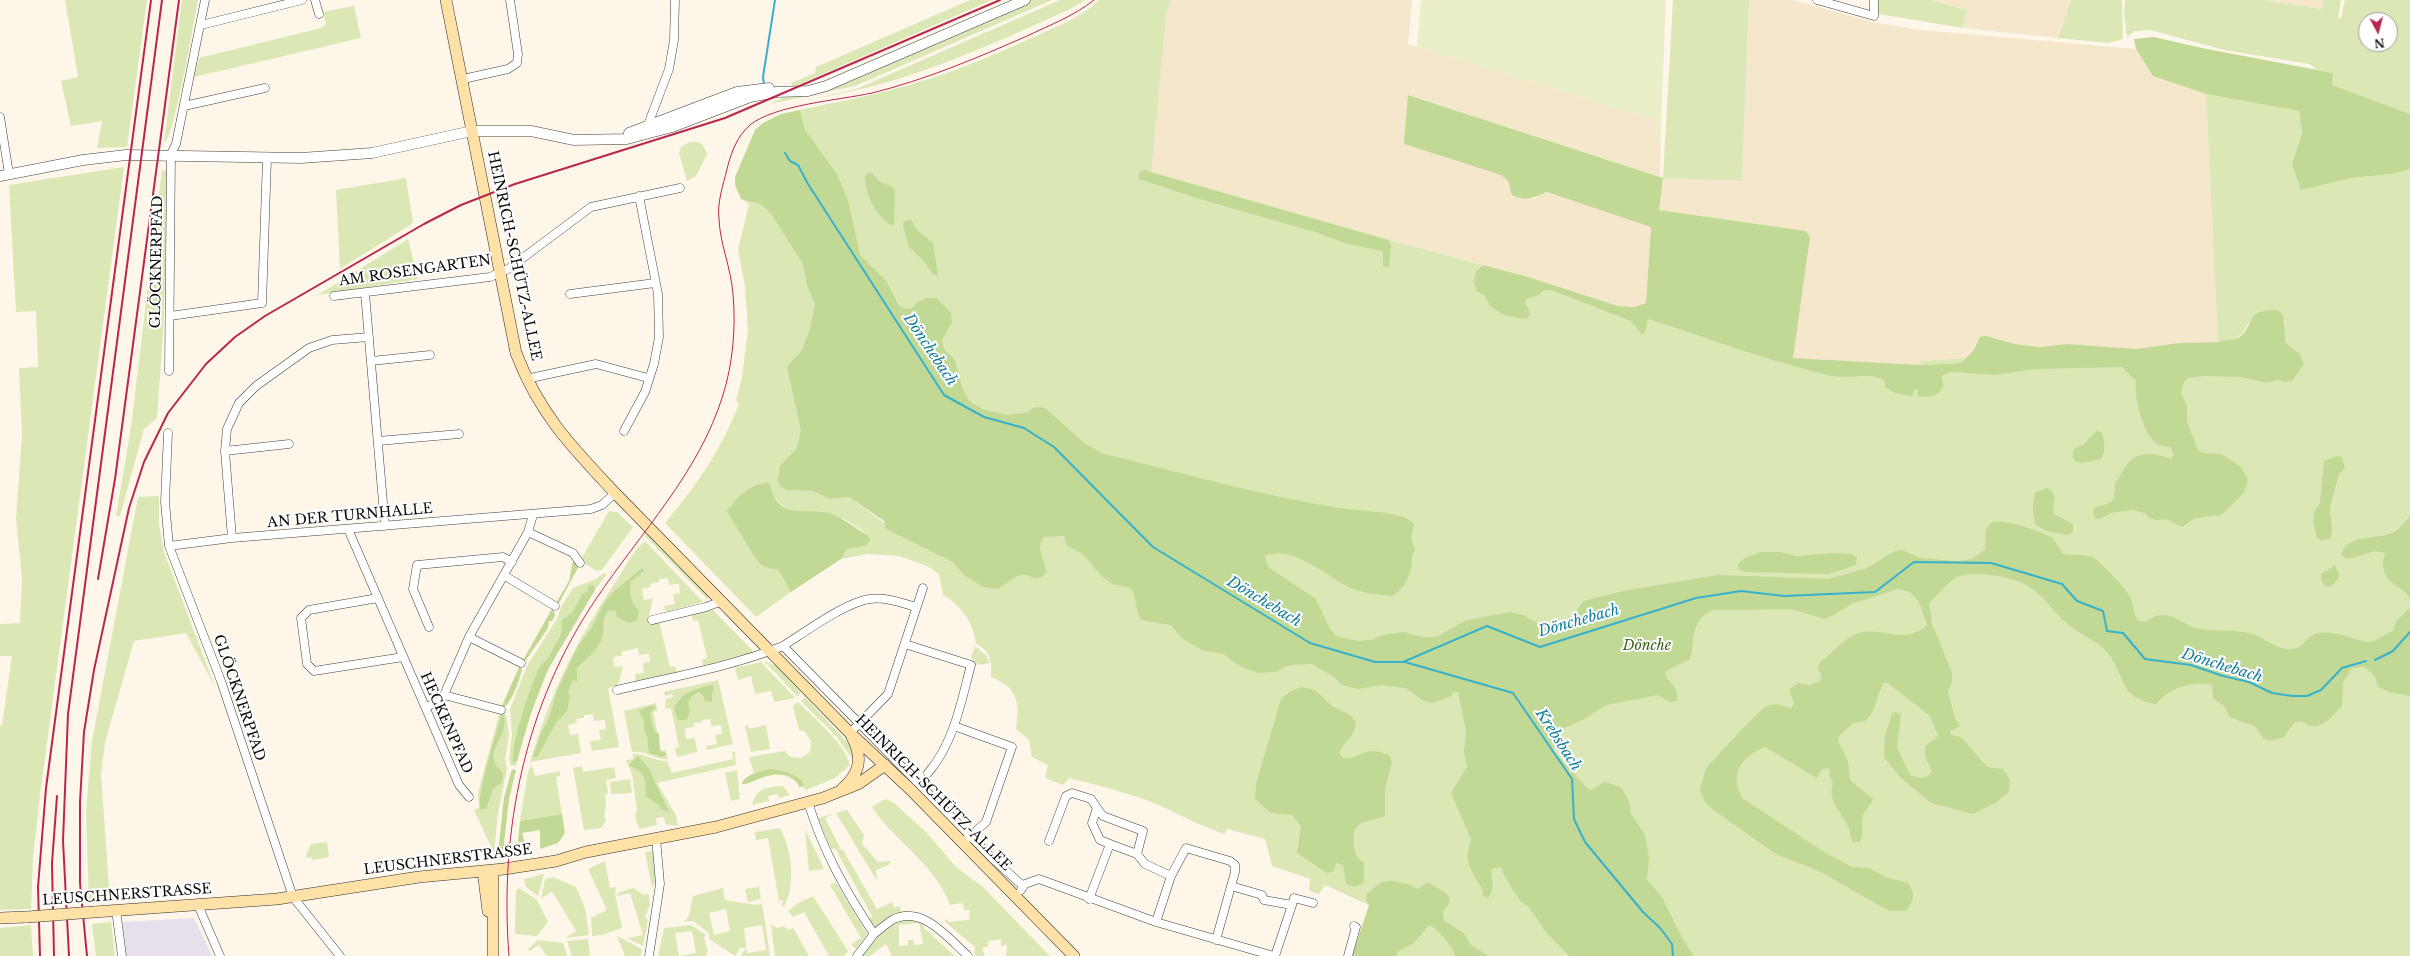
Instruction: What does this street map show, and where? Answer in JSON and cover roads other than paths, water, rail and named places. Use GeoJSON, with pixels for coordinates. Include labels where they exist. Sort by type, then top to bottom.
{"type":"FeatureCollection","features":[{"type":"Feature","properties":{"kind":"main road","name":"HEINRICH-SCHÜTZ-ALLEE"},"geometry":{"type":"LineString","coordinates":[[446,0],[463,79],[499,272],[516,353],[526,380],[552,422],[615,493],[850,733],[884,765],[914,786],[962,843],[1074,956]]}},
{"type":"Feature","properties":{"kind":"main road"},"geometry":{"type":"LineString","coordinates":[[836,794],[852,779],[860,763],[857,747],[850,733]]}},
{"type":"Feature","properties":{"kind":"main road","name":"LEUSCHNERSTRASSE"},"geometry":{"type":"LineString","coordinates":[[0,918],[293,897],[420,877],[488,871],[556,861],[656,838],[716,827],[836,794],[858,784],[884,765]]}},
{"type":"Feature","properties":{"kind":"main road"},"geometry":{"type":"LineString","coordinates":[[488,871],[493,929],[493,956]]}},
{"type":"Feature","properties":{"kind":"street","name":"GLÖCKNERPFAD"},"geometry":{"type":"LineString","coordinates":[[169,371],[171,154],[176,144],[205,0]]}},
{"type":"Feature","properties":{"kind":"street"},"geometry":{"type":"LineString","coordinates":[[201,25],[302,0]]}},
{"type":"Feature","properties":{"kind":"street"},"geometry":{"type":"LineString","coordinates":[[315,0],[319,14]]}},
{"type":"Feature","properties":{"kind":"street"},"geometry":{"type":"LineString","coordinates":[[463,79],[508,69],[516,64],[518,54],[510,0]]}},
{"type":"Feature","properties":{"kind":"street"},"geometry":{"type":"LineString","coordinates":[[646,131],[669,69],[674,40],[675,0]]}},
{"type":"Feature","properties":{"kind":"street"},"geometry":{"type":"LineString","coordinates":[[0,117],[4,175],[90,159],[126,155],[171,154],[267,158],[372,153],[472,131],[532,131],[574,140],[608,140],[646,131],[751,89],[811,87],[816,89],[1025,0]]}},
{"type":"Feature","properties":{"kind":"street"},"geometry":{"type":"LineString","coordinates":[[1817,0],[1874,16],[1874,0]]}},
{"type":"Feature","properties":{"kind":"street"},"geometry":{"type":"LineString","coordinates":[[184,106],[265,88]]}},
{"type":"Feature","properties":{"kind":"street"},"geometry":{"type":"LineString","coordinates":[[170,316],[262,303],[267,158]]}},
{"type":"Feature","properties":{"kind":"street","name":"AM ROSENGARTEN"},"geometry":{"type":"LineString","coordinates":[[334,296],[490,276],[508,268],[591,207],[680,188]]}},
{"type":"Feature","properties":{"kind":"street"},"geometry":{"type":"LineString","coordinates":[[624,431],[645,392],[648,378],[654,364],[659,337],[660,315],[639,196]]}},
{"type":"Feature","properties":{"kind":"street"},"geometry":{"type":"LineString","coordinates":[[570,294],[655,283]]}},
{"type":"Feature","properties":{"kind":"street"},"geometry":{"type":"LineString","coordinates":[[365,293],[385,526]]}},
{"type":"Feature","properties":{"kind":"street"},"geometry":{"type":"LineString","coordinates":[[232,538],[224,451],[227,429],[239,403],[256,386],[320,342],[369,337]]}},
{"type":"Feature","properties":{"kind":"street"},"geometry":{"type":"LineString","coordinates":[[371,361],[430,355]]}},
{"type":"Feature","properties":{"kind":"street"},"geometry":{"type":"LineString","coordinates":[[526,380],[596,364],[648,378]]}},
{"type":"Feature","properties":{"kind":"street","name":"GLÖCKNERPFAD"},"geometry":{"type":"LineString","coordinates":[[168,433],[165,502],[169,546],[221,681],[293,897],[340,956]]}},
{"type":"Feature","properties":{"kind":"street"},"geometry":{"type":"LineString","coordinates":[[378,441],[459,434]]}},
{"type":"Feature","properties":{"kind":"street"},"geometry":{"type":"LineString","coordinates":[[224,451],[289,444]]}},
{"type":"Feature","properties":{"kind":"street","name":"AN DER TURNHALLE"},"geometry":{"type":"LineString","coordinates":[[169,546],[232,538],[533,515],[591,508],[602,505],[615,493]]}},
{"type":"Feature","properties":{"kind":"street"},"geometry":{"type":"LineString","coordinates":[[426,707],[441,700],[444,695],[469,637],[528,532],[533,515]]}},
{"type":"Feature","properties":{"kind":"street","name":"HECKENPFAD"},"geometry":{"type":"LineString","coordinates":[[348,529],[459,785],[469,797]]}},
{"type":"Feature","properties":{"kind":"street"},"geometry":{"type":"LineString","coordinates":[[528,532],[573,553],[580,563]]}},
{"type":"Feature","properties":{"kind":"street"},"geometry":{"type":"LineString","coordinates":[[429,627],[413,589],[417,565],[503,557],[512,562]]}},
{"type":"Feature","properties":{"kind":"street"},"geometry":{"type":"LineString","coordinates":[[504,576],[555,606]]}},
{"type":"Feature","properties":{"kind":"street"},"geometry":{"type":"LineString","coordinates":[[850,733],[883,702],[888,694],[923,588]]}},
{"type":"Feature","properties":{"kind":"street"},"geometry":{"type":"LineString","coordinates":[[378,598],[309,610],[301,618],[307,664],[314,671],[403,657]]}},
{"type":"Feature","properties":{"kind":"street"},"geometry":{"type":"LineString","coordinates":[[617,690],[708,669],[771,651],[783,646],[853,604],[871,599],[888,600],[916,607]]}},
{"type":"Feature","properties":{"kind":"street"},"geometry":{"type":"LineString","coordinates":[[652,620],[706,607],[722,601]]}},
{"type":"Feature","properties":{"kind":"street"},"geometry":{"type":"LineString","coordinates":[[469,637],[521,663]]}},
{"type":"Feature","properties":{"kind":"street"},"geometry":{"type":"LineString","coordinates":[[905,644],[971,665],[954,726],[941,758],[928,773]]}},
{"type":"Feature","properties":{"kind":"street","name":"HEINRICH-SCHÜTZ-ALLEE"},"geometry":{"type":"LineString","coordinates":[[783,646],[860,724],[914,786],[971,836],[1023,886]]}},
{"type":"Feature","properties":{"kind":"street"},"geometry":{"type":"LineString","coordinates":[[444,695],[502,710]]}},
{"type":"Feature","properties":{"kind":"street"},"geometry":{"type":"LineString","coordinates":[[954,726],[1012,747],[986,822],[962,843]]}},
{"type":"Feature","properties":{"kind":"street"},"geometry":{"type":"LineString","coordinates":[[1049,841],[1066,796],[1072,793],[1091,799],[1103,816],[1143,831],[1137,854]]}},
{"type":"Feature","properties":{"kind":"street"},"geometry":{"type":"LineString","coordinates":[[808,802],[817,832],[833,868],[874,934]]}},
{"type":"Feature","properties":{"kind":"street"},"geometry":{"type":"LineString","coordinates":[[1097,808],[1092,823],[1100,840],[1137,854],[1144,864],[1171,876]]}},
{"type":"Feature","properties":{"kind":"street"},"geometry":{"type":"LineString","coordinates":[[649,956],[660,884],[656,838]]}},
{"type":"Feature","properties":{"kind":"street"},"geometry":{"type":"LineString","coordinates":[[1089,899],[1110,844]]}},
{"type":"Feature","properties":{"kind":"street"},"geometry":{"type":"LineString","coordinates":[[1156,922],[1171,876],[1186,848],[1230,861],[1235,865],[1236,872],[1216,940]]}},
{"type":"Feature","properties":{"kind":"street"},"geometry":{"type":"LineString","coordinates":[[1015,896],[1023,886],[1032,880],[1039,880],[1156,922],[1275,956],[1294,898],[1313,903]]}},
{"type":"Feature","properties":{"kind":"street"},"geometry":{"type":"LineString","coordinates":[[1231,886],[1262,895],[1264,900],[1292,905]]}},
{"type":"Feature","properties":{"kind":"street"},"geometry":{"type":"LineString","coordinates":[[198,905],[220,956]]}},
{"type":"Feature","properties":{"kind":"street"},"geometry":{"type":"LineString","coordinates":[[116,910],[122,956]]}},
{"type":"Feature","properties":{"kind":"street"},"geometry":{"type":"LineString","coordinates":[[857,956],[874,934],[892,920],[907,915],[922,917],[968,956]]}},
{"type":"Feature","properties":{"kind":"street"},"geometry":{"type":"LineString","coordinates":[[1348,956],[1356,932],[1356,927],[1354,926]]}},
{"type":"Feature","properties":{"kind":"waterway","name":"Dönchebach"},"geometry":{"type":"LineString","coordinates":[[764,84],[763,77],[775,0]]}},
{"type":"Feature","properties":{"kind":"waterway","name":"Dönchebach"},"geometry":{"type":"LineString","coordinates":[[785,153],[790,161],[798,165],[808,184],[944,395],[984,417],[1024,428],[1054,447],[1153,547],[1310,643],[1375,662],[1403,662],[1487,626],[1540,647],[1696,598],[1741,591],[1784,596],[1875,592],[1914,562],[1991,563],[2062,584],[2077,601],[2103,611],[2107,631],[2123,633],[2145,659],[2191,665],[2223,676],[2249,682],[2272,693],[2292,696],[2307,696],[2321,690],[2342,668],[2366,661]]}},
{"type":"Feature","properties":{"kind":"waterway","name":"Dönchebach"},"geometry":{"type":"LineString","coordinates":[[2375,660],[2393,651],[2410,632]]}},
{"type":"Feature","properties":{"kind":"waterway","name":"Krebsbach"},"geometry":{"type":"LineString","coordinates":[[1405,662],[1513,693],[1572,779],[1574,819],[1585,842],[1643,912],[1661,929],[1672,944],[1673,956]]}},
{"type":"Feature","properties":{"kind":"tram line"},"geometry":{"type":"LineString","coordinates":[[509,956],[507,909],[508,862],[513,815],[522,770],[535,725],[551,681],[571,639],[596,599],[684,476],[699,450],[723,395],[733,345],[734,307],[732,284],[721,238],[719,206],[729,163],[741,134],[745,129],[761,118],[791,108],[872,93],[931,75],[1027,36],[1070,16],[1094,0]]}},
{"type":"Feature","properties":{"kind":"railway"},"geometry":{"type":"LineString","coordinates":[[40,956],[38,887],[46,788],[151,0]]}},
{"type":"Feature","properties":{"kind":"railway"},"geometry":{"type":"LineString","coordinates":[[69,956],[63,841],[68,714],[162,0]]}},
{"type":"Feature","properties":{"kind":"railway"},"geometry":{"type":"LineString","coordinates":[[98,579],[115,479],[179,0]]}},
{"type":"Feature","properties":{"kind":"railway"},"geometry":{"type":"LineString","coordinates":[[87,956],[80,883],[80,802],[84,732],[94,670],[129,508],[144,462],[168,413],[206,364],[235,337],[265,316],[424,224],[461,205],[515,184],[725,118],[1000,0]]}},
{"type":"Feature","properties":{"kind":"railway"},"geometry":{"type":"LineString","coordinates":[[54,956],[52,863],[57,796]]}},
{"type":"Feature","properties":{"kind":"park label","name":"Dönche"},"geometry":{"type":"Point","coordinates":[1647,646]}}]}
